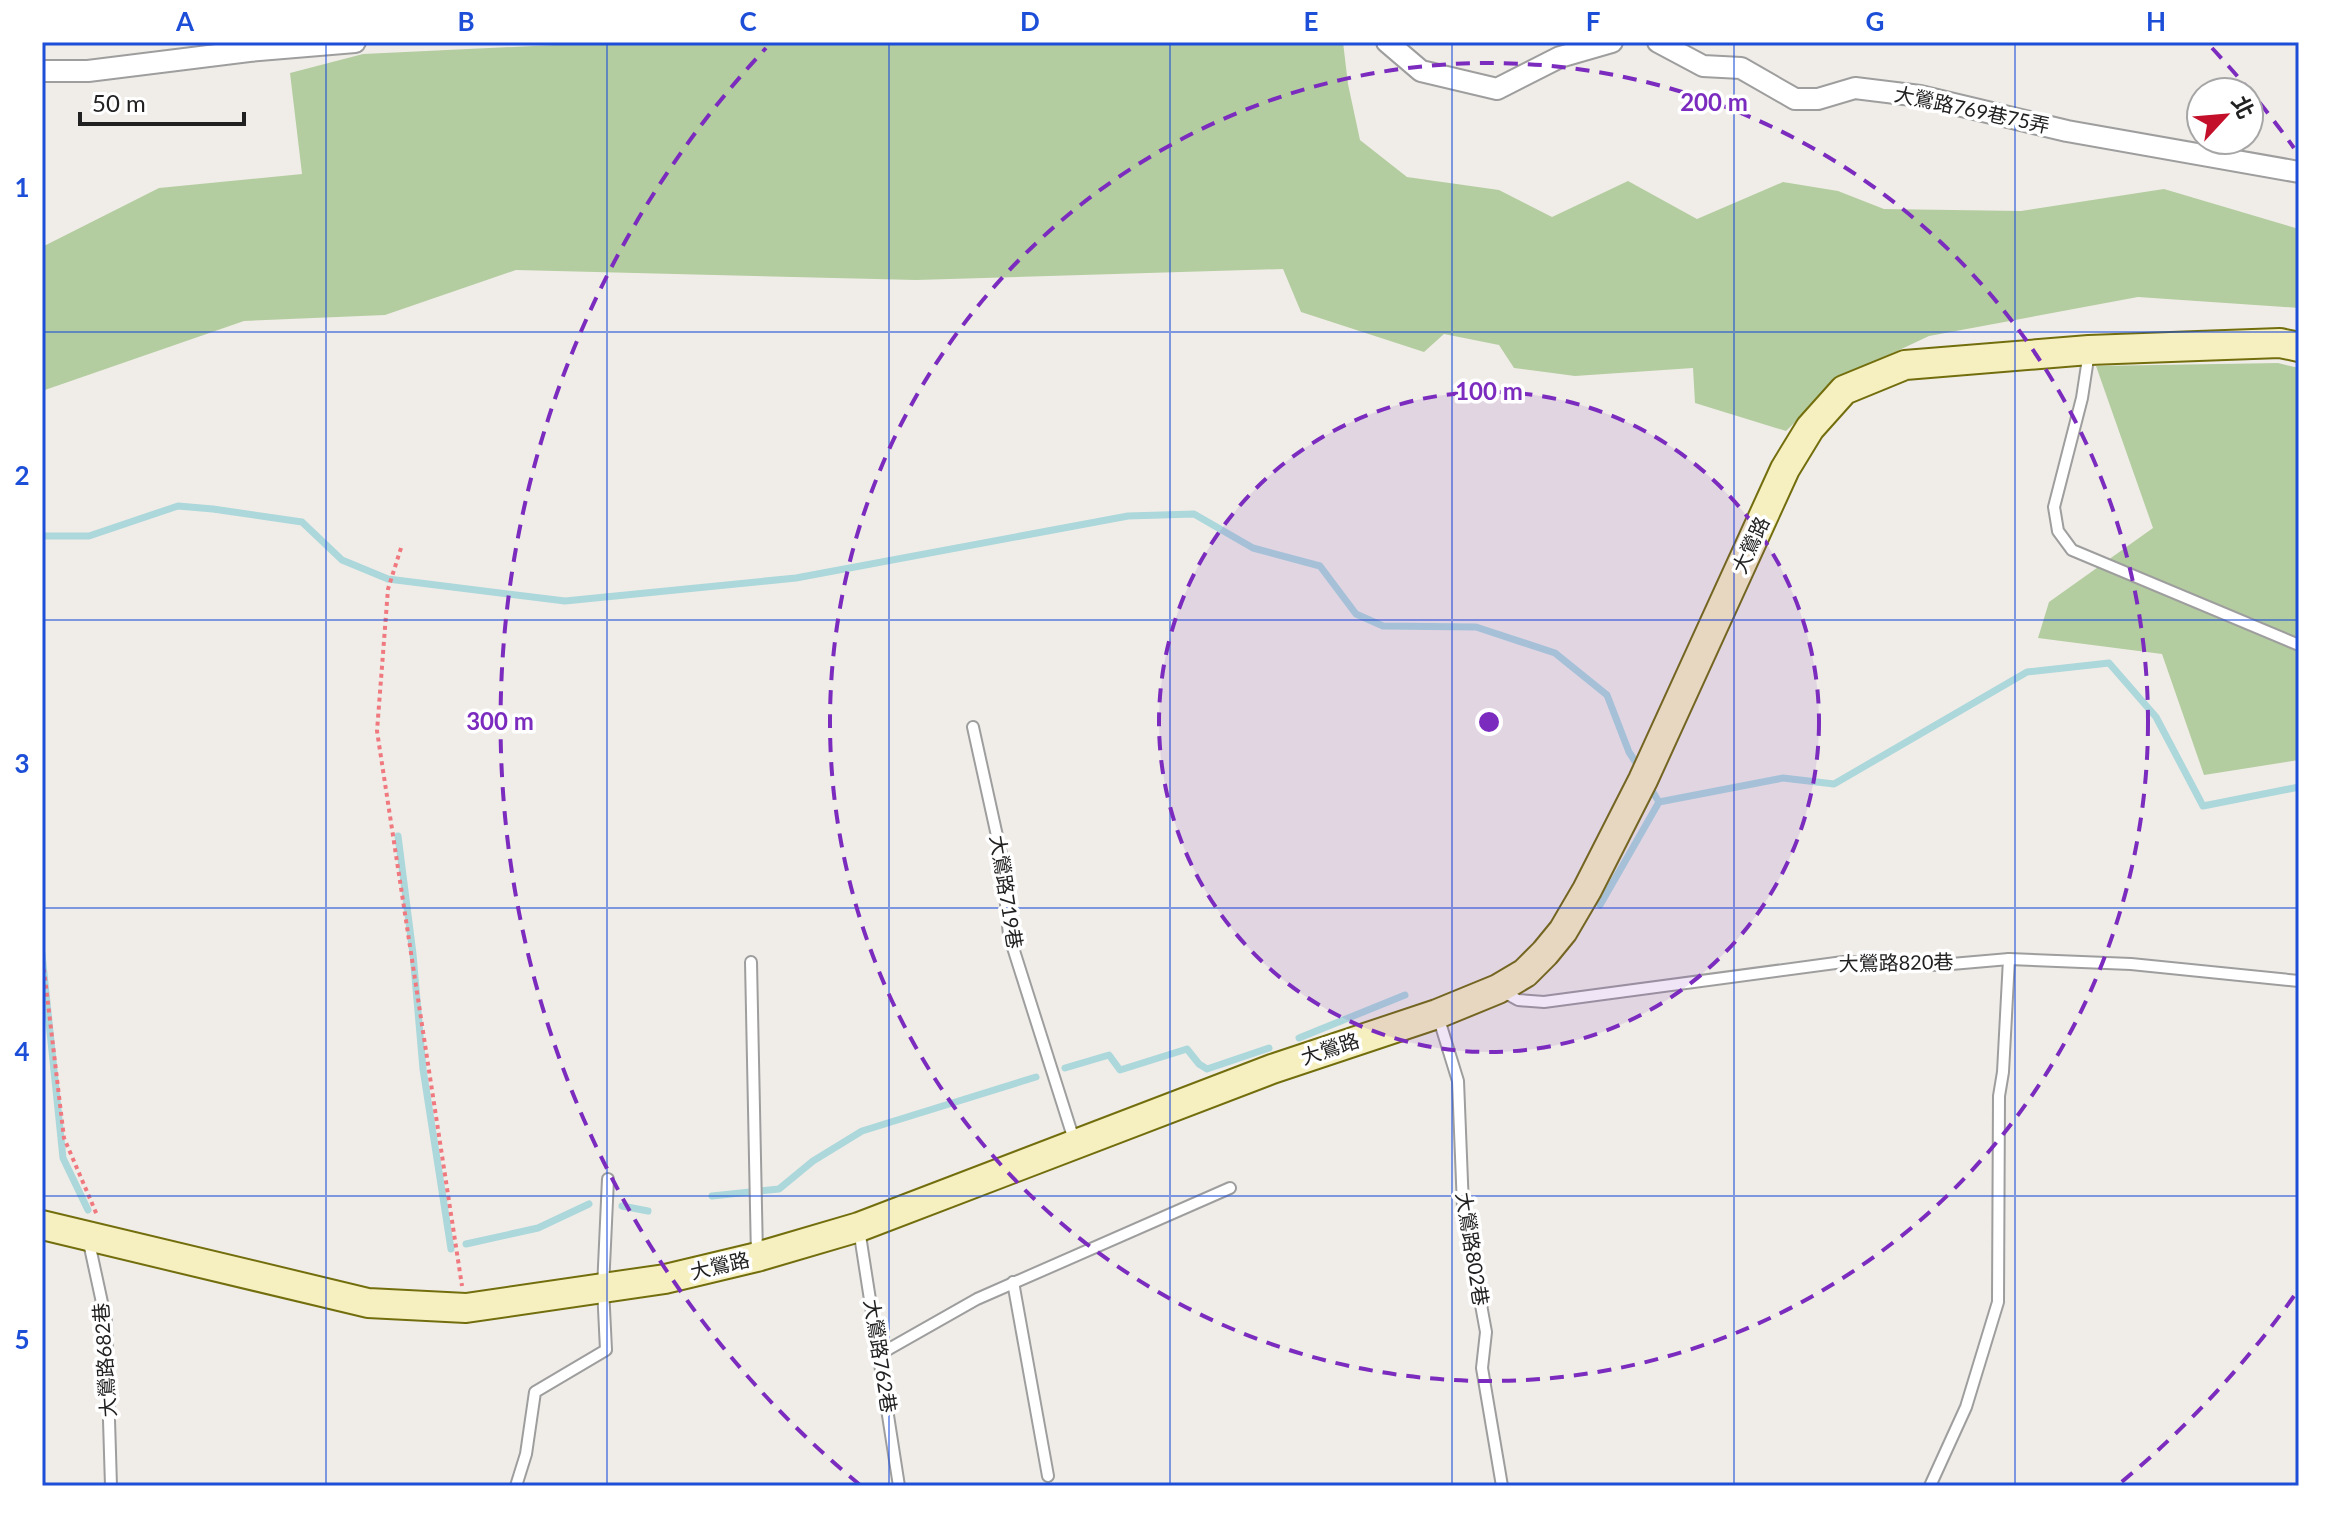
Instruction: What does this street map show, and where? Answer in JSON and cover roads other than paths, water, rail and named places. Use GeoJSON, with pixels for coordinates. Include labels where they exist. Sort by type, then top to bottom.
{"type":"FeatureCollection","features":[{"type":"Feature","properties":{"kind":"street"},"geometry":{"type":"LineString","coordinates":[[42,71],[88,71],[249,51],[355,42]]}},
{"type":"Feature","properties":{"kind":"street"},"geometry":{"type":"LineString","coordinates":[[1387,42],[1421,71],[1497,89],[1560,57],[1612,42]]}},
{"type":"Feature","properties":{"kind":"street","name":"大鶯路769巷75弄"},"geometry":{"type":"LineString","coordinates":[[1658,42],[1703,66],[1741,68],[1795,99],[1818,99],[1855,88],[1920,96],[2067,131],[2299,172]]}},
{"type":"Feature","properties":{"kind":"street","name":"大鶯路"},"geometry":{"type":"LineString","coordinates":[[42,1225],[368,1303],[466,1308],[665,1279],[757,1257],[859,1227],[1272,1069],[1437,1014],[1498,989],[1525,973],[1563,931],[1643,780],[1785,469],[1810,428],[1844,390],[1905,365],[2089,350],[2280,343],[2299,347]]}},
{"type":"Feature","properties":{"kind":"lane"},"geometry":{"type":"LineString","coordinates":[[2089,350],[2082,398],[2054,507],[2058,531],[2072,550],[2299,645]]}},
{"type":"Feature","properties":{"kind":"lane","name":"大鶯路719巷"},"geometry":{"type":"LineString","coordinates":[[973,727],[1001,854],[1009,935],[1076,1145]]}},
{"type":"Feature","properties":{"kind":"lane"},"geometry":{"type":"LineString","coordinates":[[1930,1486],[1966,1407],[1998,1302],[1999,1096],[2009,959]]}},
{"type":"Feature","properties":{"kind":"lane","name":"大鶯路820巷"},"geometry":{"type":"LineString","coordinates":[[1498,989],[1518,1000],[1544,1002],[1843,962],[1940,965],[2009,959],[2131,964],[2299,981]]}},
{"type":"Feature","properties":{"kind":"lane"},"geometry":{"type":"LineString","coordinates":[[751,962],[757,1257]]}},
{"type":"Feature","properties":{"kind":"lane","name":"大鶯路802巷"},"geometry":{"type":"LineString","coordinates":[[1437,1014],[1458,1081],[1463,1207],[1486,1332],[1482,1368],[1502,1486]]}},
{"type":"Feature","properties":{"kind":"lane"},"geometry":{"type":"LineString","coordinates":[[516,1486],[526,1454],[535,1392],[606,1350],[603,1288],[608,1179]]}},
{"type":"Feature","properties":{"kind":"lane"},"geometry":{"type":"LineString","coordinates":[[880,1354],[977,1299],[1230,1188]]}},
{"type":"Feature","properties":{"kind":"lane","name":"大鶯路762巷"},"geometry":{"type":"LineString","coordinates":[[859,1227],[899,1486]]}},
{"type":"Feature","properties":{"kind":"lane","name":"大鶯路682巷"},"geometry":{"type":"LineString","coordinates":[[96,1237],[106,1321],[111,1486]]}},
{"type":"Feature","properties":{"kind":"lane"},"geometry":{"type":"LineString","coordinates":[[1013,1282],[1048,1476]]}},
{"type":"Feature","properties":{"kind":"waterway"},"geometry":{"type":"LineString","coordinates":[[42,536],[89,536],[178,506],[213,509],[302,522],[342,560],[388,579],[565,601],[796,578],[1128,516],[1194,514],[1253,548],[1320,566],[1356,614],[1383,626],[1476,627],[1555,653],[1607,695],[1629,752],[1640,769]]}},
{"type":"Feature","properties":{"kind":"waterway"},"geometry":{"type":"LineString","coordinates":[[1648,784],[1659,802],[1783,778],[1834,784],[2027,672],[2109,663],[2156,717],[2203,806],[2299,787]]}},
{"type":"Feature","properties":{"kind":"waterway"},"geometry":{"type":"LineString","coordinates":[[1600,905],[1659,802]]}},
{"type":"Feature","properties":{"kind":"waterway"},"geometry":{"type":"LineString","coordinates":[[398,836],[423,1069],[451,1249]]}},
{"type":"Feature","properties":{"kind":"waterway"},"geometry":{"type":"LineString","coordinates":[[42,954],[63,1158],[88,1210]]}},
{"type":"Feature","properties":{"kind":"waterway"},"geometry":{"type":"LineString","coordinates":[[1299,1038],[1405,995]]}},
{"type":"Feature","properties":{"kind":"waterway"},"geometry":{"type":"LineString","coordinates":[[1065,1068],[1109,1055],[1120,1070],[1187,1049],[1207,1069],[1269,1048]]}},
{"type":"Feature","properties":{"kind":"waterway"},"geometry":{"type":"LineString","coordinates":[[712,1196],[779,1189],[813,1161],[862,1131],[1036,1077]]}},
{"type":"Feature","properties":{"kind":"waterway"},"geometry":{"type":"LineString","coordinates":[[466,1244],[538,1228],[589,1204]]}},
{"type":"Feature","properties":{"kind":"waterway"},"geometry":{"type":"LineString","coordinates":[[622,1206],[648,1211]]}}]}
